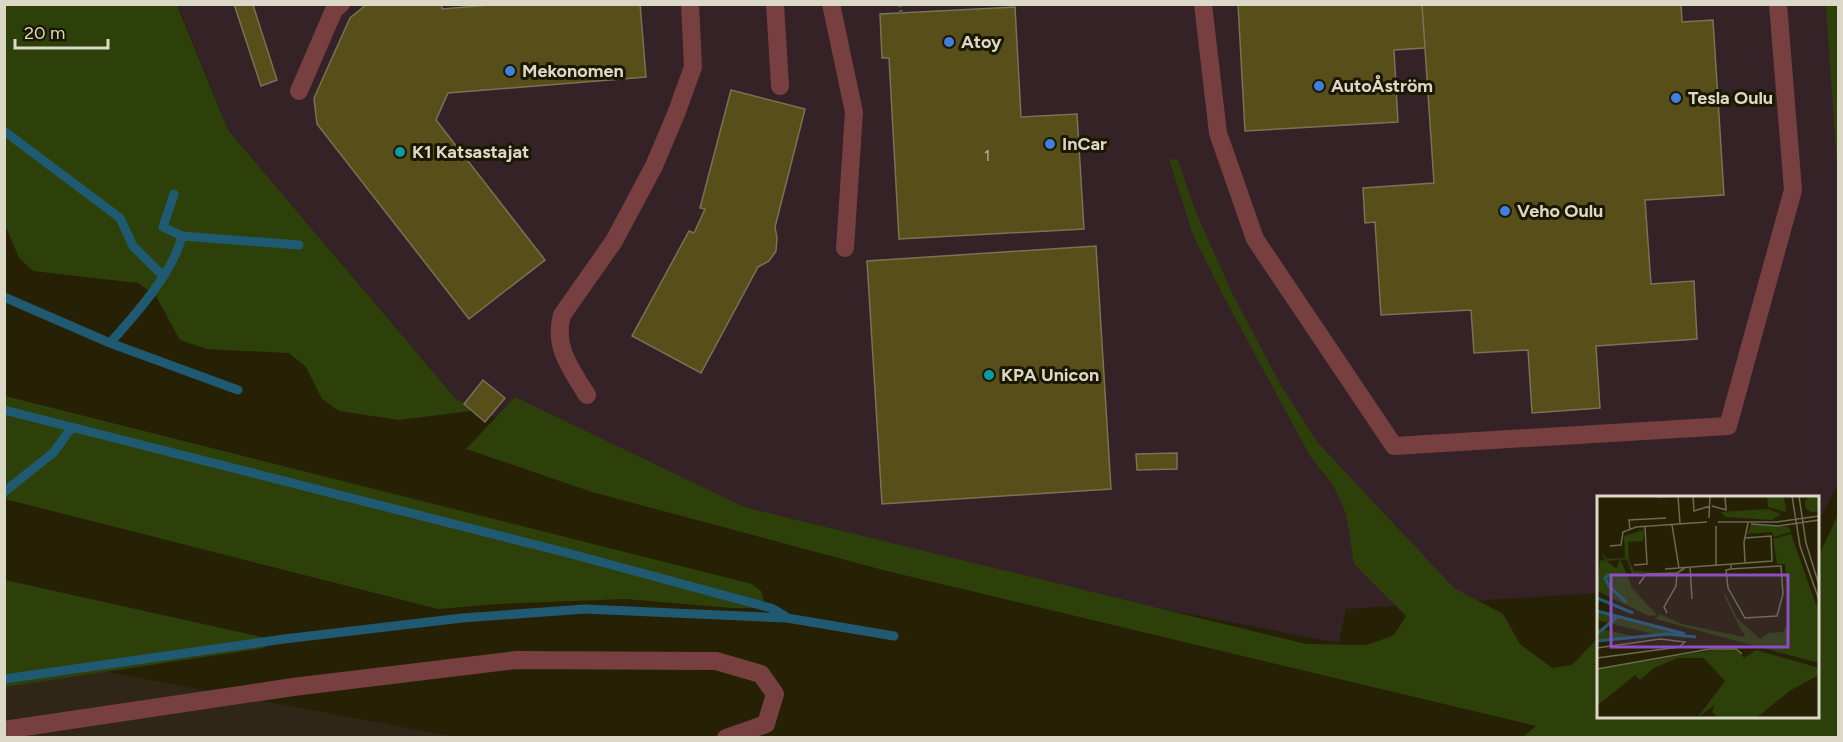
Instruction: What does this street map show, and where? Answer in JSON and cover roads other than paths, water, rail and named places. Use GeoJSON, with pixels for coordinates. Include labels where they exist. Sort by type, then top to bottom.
{"type":"FeatureCollection","features":[{"type":"Feature","properties":{"kind":"lane"},"geometry":{"type":"LineString","coordinates":[[299,91],[334,10],[341,4]]}},
{"type":"Feature","properties":{"kind":"lane"},"geometry":{"type":"LineString","coordinates":[[587,395],[564,358],[560,346],[559,327],[562,315],[614,241],[654,166],[676,114],[693,67],[690,4]]}},
{"type":"Feature","properties":{"kind":"lane"},"geometry":{"type":"LineString","coordinates":[[775,4],[780,86]]}},
{"type":"Feature","properties":{"kind":"lane"},"geometry":{"type":"LineString","coordinates":[[831,4],[854,112],[845,248]]}},
{"type":"Feature","properties":{"kind":"lane"},"geometry":{"type":"LineString","coordinates":[[1203,4],[1218,133],[1256,239],[1394,446],[1728,426],[1793,190],[1778,4]]}},
{"type":"Feature","properties":{"kind":"lane"},"geometry":{"type":"LineString","coordinates":[[4,730],[293,687],[516,660],[716,661],[761,674],[775,694],[766,724],[726,738]]}},
{"type":"Feature","properties":{"kind":"waterway"},"geometry":{"type":"LineString","coordinates":[[4,131],[120,218],[133,246],[162,275]]}},
{"type":"Feature","properties":{"kind":"waterway"},"geometry":{"type":"LineString","coordinates":[[174,194],[163,227],[182,236],[299,245]]}},
{"type":"Feature","properties":{"kind":"waterway"},"geometry":{"type":"LineString","coordinates":[[110,343],[162,279],[182,236]]}},
{"type":"Feature","properties":{"kind":"waterway"},"geometry":{"type":"LineString","coordinates":[[4,297],[110,343],[238,390]]}},
{"type":"Feature","properties":{"kind":"waterway"},"geometry":{"type":"LineString","coordinates":[[4,410],[564,552],[771,608],[785,616]]}},
{"type":"Feature","properties":{"kind":"waterway"},"geometry":{"type":"LineString","coordinates":[[4,492],[53,453],[72,427]]}},
{"type":"Feature","properties":{"kind":"waterway"},"geometry":{"type":"LineString","coordinates":[[4,679],[284,639],[462,618],[585,609],[787,618],[894,636]]}},
{"type":"Feature","properties":{"kind":"place","name":"Atoy"},"geometry":{"type":"Point","coordinates":[949,42]}},
{"type":"Feature","properties":{"kind":"place","name":"Mekonomen"},"geometry":{"type":"Point","coordinates":[510,71]}},
{"type":"Feature","properties":{"kind":"place","name":"AutoÅström"},"geometry":{"type":"Point","coordinates":[1319,86]}},
{"type":"Feature","properties":{"kind":"place","name":"Tesla Oulu"},"geometry":{"type":"Point","coordinates":[1676,98]}},
{"type":"Feature","properties":{"kind":"place","name":"InCar"},"geometry":{"type":"Point","coordinates":[1050,144]}},
{"type":"Feature","properties":{"kind":"place","name":"K1 Katsastajat"},"geometry":{"type":"Point","coordinates":[400,152]}},
{"type":"Feature","properties":{"kind":"place","name":"Veho Oulu"},"geometry":{"type":"Point","coordinates":[1505,211]}},
{"type":"Feature","properties":{"kind":"place","name":"KPA Unicon"},"geometry":{"type":"Point","coordinates":[989,375]}}]}
